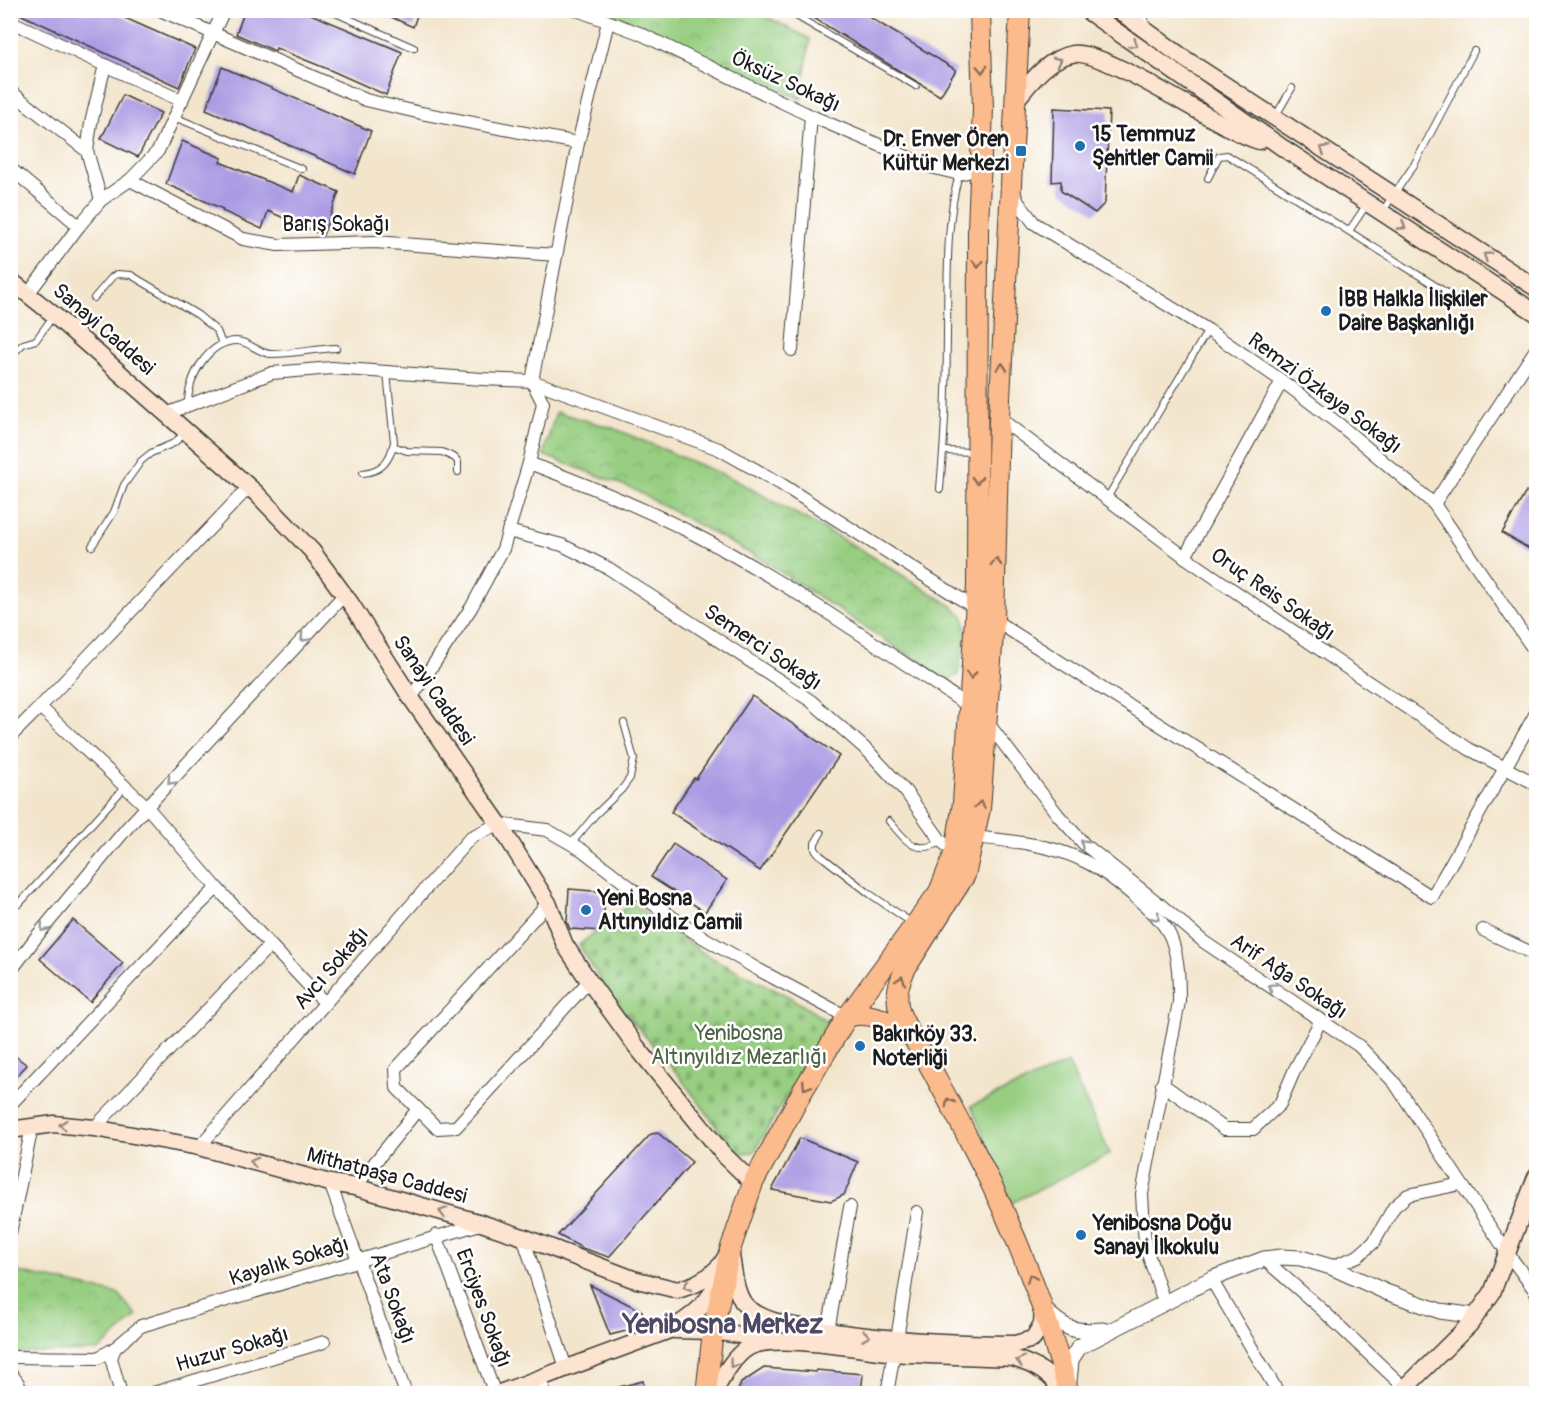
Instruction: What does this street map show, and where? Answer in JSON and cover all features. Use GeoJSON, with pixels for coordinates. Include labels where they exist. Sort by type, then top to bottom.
{"type":"FeatureCollection","features":[{"type":"Feature","properties":{"kind":"main road"},"geometry":{"type":"LineString","coordinates":[[496,1394],[543,1385],[566,1368],[667,1331],[688,1320],[708,1300],[730,1250],[753,1183],[802,1092],[847,1017],[939,892],[948,847],[963,803],[975,608],[978,228],[983,109],[980,10]]}},
{"type":"Feature","properties":{"kind":"main road"},"geometry":{"type":"LineString","coordinates":[[1020,10],[999,418],[994,620],[980,809],[965,875],[898,981],[899,1011],[996,1194],[1055,1342],[1068,1394]]}},
{"type":"Feature","properties":{"kind":"main road"},"geometry":{"type":"LineString","coordinates":[[1086,10],[1283,148],[1536,313]]}},
{"type":"Feature","properties":{"kind":"main road"},"geometry":{"type":"LineString","coordinates":[[1118,10],[1185,59],[1536,288]]}},
{"type":"Feature","properties":{"kind":"main road"},"geometry":{"type":"LineString","coordinates":[[1016,100],[1038,73],[1072,54],[1088,55],[1121,69],[1254,139],[1283,148]]}},
{"type":"Feature","properties":{"kind":"main road","name":"Sanayi Caddesi"},"geometry":{"type":"LineString","coordinates":[[10,280],[54,315],[249,487],[312,551],[499,824],[548,903],[565,945],[589,981],[636,1046],[717,1146],[753,1183]]}},
{"type":"Feature","properties":{"kind":"main road"},"geometry":{"type":"LineString","coordinates":[[847,1017],[864,1014],[887,1020],[910,1035]]}},
{"type":"Feature","properties":{"kind":"main road","name":"Mithatpaşa Caddesi"},"geometry":{"type":"LineString","coordinates":[[10,1130],[54,1124],[94,1128],[199,1147],[330,1183],[355,1187],[481,1223],[524,1237],[633,1280],[678,1290],[709,1276],[721,1265],[730,1250]]}},
{"type":"Feature","properties":{"kind":"main road"},"geometry":{"type":"LineString","coordinates":[[1404,1392],[1476,1316],[1492,1293],[1506,1251],[1536,1177]]}},
{"type":"Feature","properties":{"kind":"main road"},"geometry":{"type":"LineString","coordinates":[[730,1250],[735,1283],[747,1307],[777,1322],[868,1337],[896,1346],[1026,1342],[1038,1333],[1042,1324],[1043,1309]]}},
{"type":"Feature","properties":{"kind":"main road"},"geometry":{"type":"LineString","coordinates":[[706,1394],[713,1331],[730,1250]]}},
{"type":"Feature","properties":{"kind":"main road"},"geometry":{"type":"LineString","coordinates":[[667,1331],[713,1331],[779,1341],[896,1346],[1013,1358],[1048,1373],[1068,1394]]}},
{"type":"Feature","properties":{"kind":"main road"},"geometry":{"type":"LineString","coordinates":[[667,1331],[696,1337],[703,1341],[710,1352]]}},
{"type":"Feature","properties":{"kind":"main road"},"geometry":{"type":"LineString","coordinates":[[713,1394],[737,1357],[749,1347],[779,1341]]}},
{"type":"Feature","properties":{"kind":"street"},"geometry":{"type":"LineString","coordinates":[[160,10],[366,100],[421,113],[578,143]]}},
{"type":"Feature","properties":{"kind":"street"},"geometry":{"type":"LineString","coordinates":[[28,294],[101,200],[130,180],[158,151],[224,10]]}},
{"type":"Feature","properties":{"kind":"street","name":"Öksüz Sokağı"},"geometry":{"type":"LineString","coordinates":[[578,10],[639,33],[812,116],[932,167],[959,174],[981,169]]}},
{"type":"Feature","properties":{"kind":"street"},"geometry":{"type":"LineString","coordinates":[[10,21],[182,101]]}},
{"type":"Feature","properties":{"kind":"street"},"geometry":{"type":"LineString","coordinates":[[411,698],[471,608],[503,549],[529,463],[543,403],[532,381],[578,143],[608,22]]}},
{"type":"Feature","properties":{"kind":"street"},"geometry":{"type":"LineString","coordinates":[[101,200],[87,151],[91,123],[105,65]]}},
{"type":"Feature","properties":{"kind":"street"},"geometry":{"type":"LineString","coordinates":[[10,91],[87,151]]}},
{"type":"Feature","properties":{"kind":"street"},"geometry":{"type":"LineString","coordinates":[[792,350],[812,116]]}},
{"type":"Feature","properties":{"kind":"street"},"geometry":{"type":"LineString","coordinates":[[10,168],[79,226]]}},
{"type":"Feature","properties":{"kind":"street","name":"Barış Sokağı"},"geometry":{"type":"LineString","coordinates":[[130,180],[243,240],[278,245],[375,242],[556,255]]}},
{"type":"Feature","properties":{"kind":"street"},"geometry":{"type":"LineString","coordinates":[[1011,187],[1018,202],[1034,223]]}},
{"type":"Feature","properties":{"kind":"street"},"geometry":{"type":"LineString","coordinates":[[1010,228],[1021,223],[1034,223]]}},
{"type":"Feature","properties":{"kind":"street","name":"Remzi Özkaya Sokağı"},"geometry":{"type":"LineString","coordinates":[[1034,223],[1208,330],[1282,381],[1340,424],[1434,504],[1536,653]]}},
{"type":"Feature","properties":{"kind":"street"},"geometry":{"type":"LineString","coordinates":[[1434,504],[1536,349]]}},
{"type":"Feature","properties":{"kind":"street"},"geometry":{"type":"LineString","coordinates":[[166,414],[272,373],[332,368],[532,381],[719,449],[781,484],[975,608]]}},
{"type":"Feature","properties":{"kind":"street"},"geometry":{"type":"LineString","coordinates":[[1185,557],[1282,381]]}},
{"type":"Feature","properties":{"kind":"street","name":"Oruç Reis Sokağı"},"geometry":{"type":"LineString","coordinates":[[999,418],[1185,557],[1460,743],[1536,784]]}},
{"type":"Feature","properties":{"kind":"street"},"geometry":{"type":"LineString","coordinates":[[529,463],[608,493],[693,534],[813,603],[969,707]]}},
{"type":"Feature","properties":{"kind":"street"},"geometry":{"type":"LineString","coordinates":[[10,737],[249,487]]}},
{"type":"Feature","properties":{"kind":"street","name":"Semerci Sokağı"},"geometry":{"type":"LineString","coordinates":[[508,531],[562,545],[608,568],[811,701],[869,752],[906,792],[948,847]]}},
{"type":"Feature","properties":{"kind":"street"},"geometry":{"type":"LineString","coordinates":[[10,972],[37,936],[147,807],[344,595]]}},
{"type":"Feature","properties":{"kind":"street"},"geometry":{"type":"LineString","coordinates":[[994,620],[1432,897],[1536,713]]}},
{"type":"Feature","properties":{"kind":"street"},"geometry":{"type":"LineString","coordinates":[[40,707],[147,807],[217,888],[325,1003]]}},
{"type":"Feature","properties":{"kind":"street","name":"Arif Ağa Sokağı"},"geometry":{"type":"LineString","coordinates":[[987,722],[1058,815],[1084,844],[1204,942],[1359,1046],[1394,1082],[1506,1251],[1536,1292]]}},
{"type":"Feature","properties":{"kind":"street"},"geometry":{"type":"LineString","coordinates":[[499,824],[547,831],[571,844],[694,932],[847,1017]]}},
{"type":"Feature","properties":{"kind":"street","name":"Avcı Sokağı"},"geometry":{"type":"LineString","coordinates":[[199,1147],[471,837],[499,824]]}},
{"type":"Feature","properties":{"kind":"street"},"geometry":{"type":"LineString","coordinates":[[974,837],[1060,852],[1085,861],[1104,872],[1154,914],[1171,937],[1179,970],[1179,1002],[1142,1194],[1145,1245],[1164,1302]]}},
{"type":"Feature","properties":{"kind":"street"},"geometry":{"type":"LineString","coordinates":[[10,1105],[217,888]]}},
{"type":"Feature","properties":{"kind":"street"},"geometry":{"type":"LineString","coordinates":[[548,903],[396,1069],[397,1088],[437,1128],[456,1128],[589,981]]}},
{"type":"Feature","properties":{"kind":"street"},"geometry":{"type":"LineString","coordinates":[[1483,930],[1536,955]]}},
{"type":"Feature","properties":{"kind":"street"},"geometry":{"type":"LineString","coordinates":[[94,1128],[270,945]]}},
{"type":"Feature","properties":{"kind":"street"},"geometry":{"type":"LineString","coordinates":[[1162,1084],[1225,1128],[1253,1129],[1280,1104],[1295,1069],[1321,1020]]}},
{"type":"Feature","properties":{"kind":"street"},"geometry":{"type":"LineString","coordinates":[[355,1187],[418,1109]]}},
{"type":"Feature","properties":{"kind":"street"},"geometry":{"type":"LineString","coordinates":[[10,1233],[32,1127]]}},
{"type":"Feature","properties":{"kind":"street","name":"Ata Sokağı"},"geometry":{"type":"LineString","coordinates":[[330,1183],[406,1394]]}},
{"type":"Feature","properties":{"kind":"street"},"geometry":{"type":"LineString","coordinates":[[1331,1267],[1358,1256],[1374,1242],[1394,1207],[1408,1195],[1461,1184]]}},
{"type":"Feature","properties":{"kind":"street"},"geometry":{"type":"LineString","coordinates":[[828,1331],[850,1207]]}},
{"type":"Feature","properties":{"kind":"street"},"geometry":{"type":"LineString","coordinates":[[887,1394],[917,1212]]}},
{"type":"Feature","properties":{"kind":"street","name":"Kayalık Sokağı"},"geometry":{"type":"LineString","coordinates":[[115,1348],[141,1326],[481,1223]]}},
{"type":"Feature","properties":{"kind":"street","name":"Erciyes Sokağı"},"geometry":{"type":"LineString","coordinates":[[436,1235],[496,1394]]}},
{"type":"Feature","properties":{"kind":"street"},"geometry":{"type":"LineString","coordinates":[[524,1237],[566,1368]]}},
{"type":"Feature","properties":{"kind":"street"},"geometry":{"type":"LineString","coordinates":[[1068,1394],[1071,1360],[1079,1347],[1211,1279],[1264,1259],[1301,1258],[1331,1267],[1386,1292],[1440,1311],[1476,1316]]}},
{"type":"Feature","properties":{"kind":"street"},"geometry":{"type":"LineString","coordinates":[[1264,1259],[1404,1392]]}},
{"type":"Feature","properties":{"kind":"street"},"geometry":{"type":"LineString","coordinates":[[1211,1279],[1279,1394]]}},
{"type":"Feature","properties":{"kind":"street"},"geometry":{"type":"LineString","coordinates":[[1043,1309],[1056,1321],[1074,1330],[1081,1332],[1109,1330]]}},
{"type":"Feature","properties":{"kind":"street","name":"Huzur Sokağı"},"geometry":{"type":"LineString","coordinates":[[150,1394],[324,1342]]}},
{"type":"Feature","properties":{"kind":"street"},"geometry":{"type":"LineString","coordinates":[[10,1357],[98,1358],[115,1348]]}},
{"type":"Feature","properties":{"kind":"street"},"geometry":{"type":"LineString","coordinates":[[115,1348],[111,1358],[121,1394]]}},
{"type":"Feature","properties":{"kind":"street"},"geometry":{"type":"LineString","coordinates":[[10,1372],[22,1394]]}},
{"type":"Feature","properties":{"kind":"lane"},"geometry":{"type":"LineString","coordinates":[[329,10],[414,48]]}},
{"type":"Feature","properties":{"kind":"lane"},"geometry":{"type":"LineString","coordinates":[[786,10],[916,86]]}},
{"type":"Feature","properties":{"kind":"lane"},"geometry":{"type":"LineString","coordinates":[[1143,10],[1148,32]]}},
{"type":"Feature","properties":{"kind":"lane"},"geometry":{"type":"LineString","coordinates":[[1349,231],[1394,195],[1413,165],[1474,51]]}},
{"type":"Feature","properties":{"kind":"lane"},"geometry":{"type":"LineString","coordinates":[[1275,117],[1292,88]]}},
{"type":"Feature","properties":{"kind":"lane"},"geometry":{"type":"LineString","coordinates":[[174,117],[302,169]]}},
{"type":"Feature","properties":{"kind":"lane"},"geometry":{"type":"LineString","coordinates":[[1208,178],[1219,156],[1227,155],[1455,298]]}},
{"type":"Feature","properties":{"kind":"lane"},"geometry":{"type":"LineString","coordinates":[[940,489],[947,408],[948,256],[955,188],[959,174]]}},
{"type":"Feature","properties":{"kind":"lane"},"geometry":{"type":"LineString","coordinates":[[94,298],[112,277],[117,274],[131,275],[198,315],[217,331],[222,344]]}},
{"type":"Feature","properties":{"kind":"lane"},"geometry":{"type":"LineString","coordinates":[[10,357],[23,344],[36,340],[54,315]]}},
{"type":"Feature","properties":{"kind":"lane"},"geometry":{"type":"LineString","coordinates":[[1107,498],[1208,330]]}},
{"type":"Feature","properties":{"kind":"lane"},"geometry":{"type":"LineString","coordinates":[[188,405],[189,389],[194,378],[217,345],[238,341],[269,354],[336,348]]}},
{"type":"Feature","properties":{"kind":"lane"},"geometry":{"type":"LineString","coordinates":[[363,473],[380,469],[386,463],[393,446],[387,372]]}},
{"type":"Feature","properties":{"kind":"lane"},"geometry":{"type":"LineString","coordinates":[[92,546],[114,512],[124,485],[141,461],[151,453],[174,443],[187,432]]}},
{"type":"Feature","properties":{"kind":"lane"},"geometry":{"type":"LineString","coordinates":[[393,446],[407,451],[447,454],[458,462],[458,472]]}},
{"type":"Feature","properties":{"kind":"lane"},"geometry":{"type":"LineString","coordinates":[[943,451],[977,452]]}},
{"type":"Feature","properties":{"kind":"lane"},"geometry":{"type":"LineString","coordinates":[[571,844],[594,815],[622,789],[630,778],[634,759],[624,723]]}},
{"type":"Feature","properties":{"kind":"lane"},"geometry":{"type":"LineString","coordinates":[[10,906],[20,904],[125,787]]}},
{"type":"Feature","properties":{"kind":"lane"},"geometry":{"type":"LineString","coordinates":[[889,821],[913,846],[948,847]]}},
{"type":"Feature","properties":{"kind":"lane"},"geometry":{"type":"LineString","coordinates":[[821,833],[815,843],[817,852],[864,890],[915,924]]}},
{"type":"Feature","properties":{"kind":"green space"},"geometry":{"type":"Polygon","coordinates":[[[583,11],[756,11],[810,39],[801,99],[583,11]]]}},
{"type":"Feature","properties":{"kind":"green space"},"geometry":{"type":"Polygon","coordinates":[[[556,412],[613,428],[733,479],[860,549],[954,607],[964,617],[966,632],[958,675],[947,681],[764,561],[631,488],[543,455],[556,412]]]}},
{"type":"Feature","properties":{"kind":"green space","name":"Yenibosna Altınyıldız Mezarlığı"},"geometry":{"type":"Polygon","coordinates":[[[632,903],[708,956],[788,996],[830,1023],[754,1152],[737,1154],[680,1077],[606,990],[579,945],[632,903]]]}},
{"type":"Feature","properties":{"kind":"green space"},"geometry":{"type":"Polygon","coordinates":[[[1068,1063],[1110,1154],[1012,1203],[971,1106],[1068,1063]]]}},
{"type":"Feature","properties":{"kind":"green space"},"geometry":{"type":"Polygon","coordinates":[[[10,1270],[118,1294],[137,1316],[98,1351],[11,1353],[10,1270]]]}},
{"type":"Feature","properties":{"kind":"building"},"geometry":{"type":"Polygon","coordinates":[[[11,10],[107,10],[195,49],[179,87],[11,10]]]}},
{"type":"Feature","properties":{"kind":"building"},"geometry":{"type":"Polygon","coordinates":[[[245,10],[301,10],[402,52],[386,95],[276,48],[275,51],[236,34],[245,10]]]}},
{"type":"Feature","properties":{"kind":"building"},"geometry":{"type":"Polygon","coordinates":[[[376,10],[419,10],[413,27],[376,10]]]}},
{"type":"Feature","properties":{"kind":"building"},"geometry":{"type":"Polygon","coordinates":[[[801,10],[858,10],[956,70],[940,96],[801,10]]]}},
{"type":"Feature","properties":{"kind":"building"},"geometry":{"type":"Polygon","coordinates":[[[222,67],[371,131],[355,174],[206,109],[222,67]]]}},
{"type":"Feature","properties":{"kind":"building"},"geometry":{"type":"Polygon","coordinates":[[[123,95],[161,113],[138,157],[101,139],[123,95]]]}},
{"type":"Feature","properties":{"kind":"building","name":"15 Temmuz Şehitler Camii"},"geometry":{"type":"Polygon","coordinates":[[[1054,108],[1109,111],[1105,203],[1095,213],[1061,191],[1061,181],[1052,182],[1054,108]]]}},
{"type":"Feature","properties":{"kind":"building"},"geometry":{"type":"Polygon","coordinates":[[[182,141],[222,158],[220,162],[293,192],[299,175],[339,192],[323,235],[268,211],[262,229],[166,184],[182,141]]]}},
{"type":"Feature","properties":{"kind":"building"},"geometry":{"type":"Polygon","coordinates":[[[1526,492],[1536,498],[1536,553],[1502,533],[1526,492]]]}},
{"type":"Feature","properties":{"kind":"building"},"geometry":{"type":"Polygon","coordinates":[[[752,696],[839,756],[760,871],[671,812],[752,696]]]}},
{"type":"Feature","properties":{"kind":"building"},"geometry":{"type":"Polygon","coordinates":[[[673,844],[727,880],[705,912],[651,877],[673,844]]]}},
{"type":"Feature","properties":{"kind":"building","name":"Yeni Bosna Altınyıldız Camii"},"geometry":{"type":"Polygon","coordinates":[[[569,889],[605,892],[603,931],[570,929],[567,922],[569,889]]]}},
{"type":"Feature","properties":{"kind":"building"},"geometry":{"type":"Polygon","coordinates":[[[73,920],[123,963],[90,1002],[40,959],[73,920]]]}},
{"type":"Feature","properties":{"kind":"building"},"geometry":{"type":"Polygon","coordinates":[[[10,1052],[27,1065],[10,1082],[10,1052]]]}},
{"type":"Feature","properties":{"kind":"building"},"geometry":{"type":"Polygon","coordinates":[[[658,1133],[692,1162],[609,1257],[582,1248],[558,1235],[651,1134],[658,1133]]]}},
{"type":"Feature","properties":{"kind":"building"},"geometry":{"type":"Polygon","coordinates":[[[800,1138],[858,1162],[844,1195],[831,1201],[772,1190],[800,1138]]]}},
{"type":"Feature","properties":{"kind":"building"},"geometry":{"type":"Polygon","coordinates":[[[590,1285],[642,1311],[643,1320],[634,1329],[610,1335],[590,1285]]]}},
{"type":"Feature","properties":{"kind":"building"},"geometry":{"type":"Polygon","coordinates":[[[764,1368],[863,1374],[861,1394],[737,1394],[741,1383],[764,1368]]]}},
{"type":"Feature","properties":{"kind":"building"},"geometry":{"type":"Polygon","coordinates":[[[643,1381],[646,1394],[611,1394],[611,1389],[643,1381]]]}},
{"type":"Feature","properties":{"kind":"place","name":"15 Temmuz Şehitler Camii"},"geometry":{"type":"Point","coordinates":[1080,146]}},
{"type":"Feature","properties":{"kind":"place","name":"Dr. Enver Ören Kültür Merkezi"},"geometry":{"type":"Point","coordinates":[1021,151]}},
{"type":"Feature","properties":{"kind":"place","name":"İBB Halkla İlişkiler Daire Başkanlığı"},"geometry":{"type":"Point","coordinates":[1326,311]}},
{"type":"Feature","properties":{"kind":"place","name":"Yeni Bosna Altınyıldız Camii"},"geometry":{"type":"Point","coordinates":[586,910]}},
{"type":"Feature","properties":{"kind":"place","name":"Bakırköy 33. Noterliği"},"geometry":{"type":"Point","coordinates":[860,1046]}},
{"type":"Feature","properties":{"kind":"place","name":"Yenibosna Doğu Sanayi İlkokulu"},"geometry":{"type":"Point","coordinates":[1081,1235]}},
{"type":"Feature","properties":{"kind":"district","name":"Yenibosna Merkez"},"geometry":{"type":"Point","coordinates":[723,1324]}}]}
